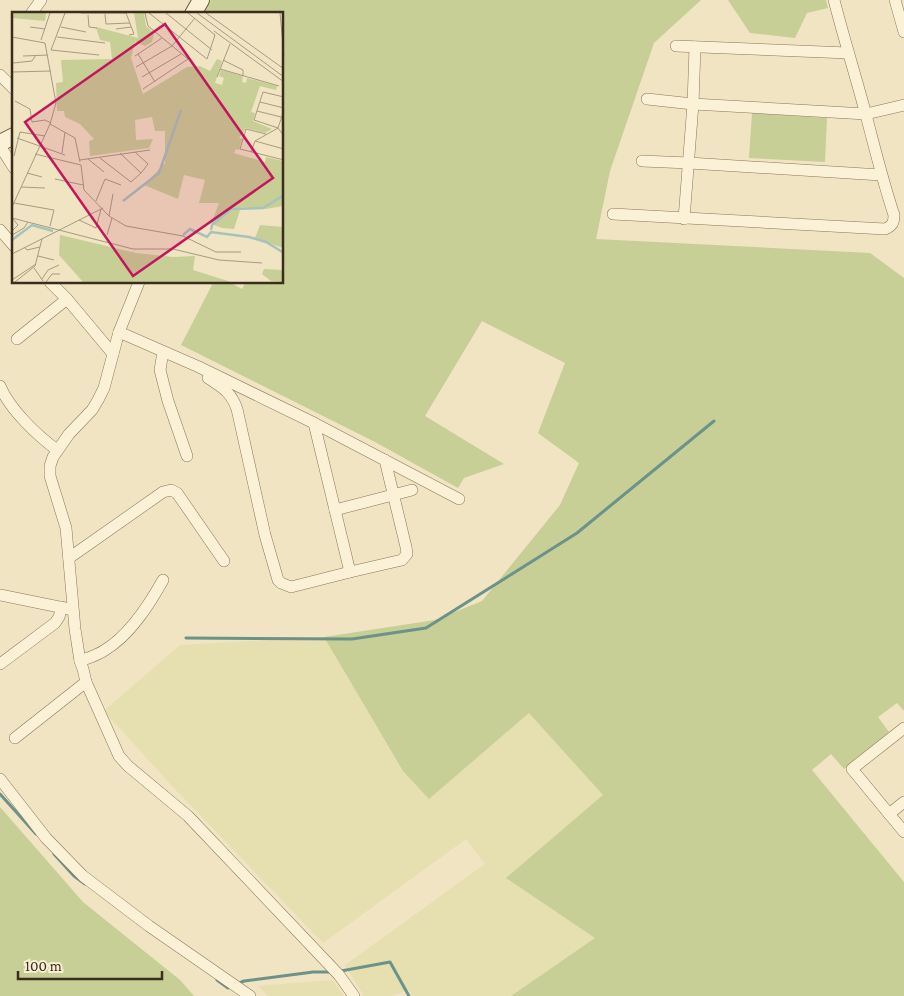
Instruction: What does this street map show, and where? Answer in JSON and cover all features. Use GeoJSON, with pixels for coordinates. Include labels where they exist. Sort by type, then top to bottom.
{"type":"FeatureCollection","features":[{"type":"Feature","properties":{"kind":"main road"},"geometry":{"type":"LineString","coordinates":[[194,12],[201,0]]}},
{"type":"Feature","properties":{"kind":"main road"},"geometry":{"type":"LineString","coordinates":[[0,145],[12,137]]}},
{"type":"Feature","properties":{"kind":"street"},"geometry":{"type":"LineString","coordinates":[[32,12],[41,0]]}},
{"type":"Feature","properties":{"kind":"street"},"geometry":{"type":"LineString","coordinates":[[614,214],[885,229],[891,226],[894,222],[894,215],[881,176],[866,114],[834,0]]}},
{"type":"Feature","properties":{"kind":"street"},"geometry":{"type":"LineString","coordinates":[[895,0],[904,32]]}},
{"type":"Feature","properties":{"kind":"street"},"geometry":{"type":"LineString","coordinates":[[676,46],[848,53]]}},
{"type":"Feature","properties":{"kind":"street"},"geometry":{"type":"LineString","coordinates":[[684,219],[693,104],[695,47]]}},
{"type":"Feature","properties":{"kind":"street"},"geometry":{"type":"LineString","coordinates":[[0,75],[12,87]]}},
{"type":"Feature","properties":{"kind":"street"},"geometry":{"type":"LineString","coordinates":[[647,99],[693,104],[866,114],[904,105]]}},
{"type":"Feature","properties":{"kind":"street"},"geometry":{"type":"LineString","coordinates":[[0,145],[12,165]]}},
{"type":"Feature","properties":{"kind":"street"},"geometry":{"type":"LineString","coordinates":[[642,161],[881,176]]}},
{"type":"Feature","properties":{"kind":"street"},"geometry":{"type":"LineString","coordinates":[[0,230],[12,244]]}},
{"type":"Feature","properties":{"kind":"street"},"geometry":{"type":"LineString","coordinates":[[52,284],[113,354]]}},
{"type":"Feature","properties":{"kind":"street"},"geometry":{"type":"LineString","coordinates":[[138,284],[119,332],[104,388],[92,410],[77,424],[53,457],[50,466],[50,476],[66,528],[69,558],[68,608],[86,682],[119,756],[128,766],[188,816],[339,975],[354,996]]}},
{"type":"Feature","properties":{"kind":"street"},"geometry":{"type":"LineString","coordinates":[[17,339],[67,299]]}},
{"type":"Feature","properties":{"kind":"street"},"geometry":{"type":"LineString","coordinates":[[119,332],[199,367],[314,423],[459,500]]}},
{"type":"Feature","properties":{"kind":"street"},"geometry":{"type":"LineString","coordinates":[[163,352],[160,370],[168,401],[187,456]]}},
{"type":"Feature","properties":{"kind":"street"},"geometry":{"type":"LineString","coordinates":[[199,367],[206,376],[228,391],[233,397],[265,535],[278,580],[281,584],[291,588],[402,560],[406,557],[406,547],[384,460]]}},
{"type":"Feature","properties":{"kind":"street"},"geometry":{"type":"LineString","coordinates":[[0,386],[2,392],[21,416],[46,442],[58,450]]}},
{"type":"Feature","properties":{"kind":"street"},"geometry":{"type":"LineString","coordinates":[[314,423],[350,572]]}},
{"type":"Feature","properties":{"kind":"street"},"geometry":{"type":"LineString","coordinates":[[69,558],[163,492],[171,490],[178,493],[224,561]]}},
{"type":"Feature","properties":{"kind":"street"},"geometry":{"type":"LineString","coordinates":[[336,510],[412,490]]}},
{"type":"Feature","properties":{"kind":"street"},"geometry":{"type":"LineString","coordinates":[[80,661],[104,651],[120,638],[145,608],[163,580]]}},
{"type":"Feature","properties":{"kind":"street"},"geometry":{"type":"LineString","coordinates":[[0,595],[68,608]]}},
{"type":"Feature","properties":{"kind":"street"},"geometry":{"type":"LineString","coordinates":[[0,664],[54,623],[68,608]]}},
{"type":"Feature","properties":{"kind":"street"},"geometry":{"type":"LineString","coordinates":[[15,738],[86,682]]}},
{"type":"Feature","properties":{"kind":"street"},"geometry":{"type":"LineString","coordinates":[[904,728],[852,769],[904,832]]}},
{"type":"Feature","properties":{"kind":"street"},"geometry":{"type":"LineString","coordinates":[[0,779],[46,838],[83,876],[149,926],[250,996]]}},
{"type":"Feature","properties":{"kind":"street"},"geometry":{"type":"LineString","coordinates":[[889,814],[904,802]]}},
{"type":"Feature","properties":{"kind":"shaded area"},"geometry":{"type":"Polygon","coordinates":[[[324,637],[403,771],[429,798],[529,713],[604,795],[596,938],[511,996],[413,996],[409,990],[391,996],[364,996],[345,965],[485,864],[466,839],[323,943],[173,787],[104,711],[180,645],[324,637]]]}},
{"type":"Feature","properties":{"kind":"shaded area"},"geometry":{"type":"Polygon","coordinates":[[[332,980],[344,996],[268,996],[258,986],[332,980]]]}},
{"type":"Feature","properties":{"kind":"green space"},"geometry":{"type":"Polygon","coordinates":[[[211,0],[701,0],[654,43],[610,171],[596,239],[870,253],[904,278],[904,711],[897,703],[878,717],[889,732],[844,769],[831,754],[812,770],[904,882],[904,996],[511,996],[595,938],[506,878],[603,795],[529,713],[429,799],[403,771],[324,637],[435,620],[482,601],[560,505],[579,463],[538,433],[565,363],[482,321],[425,416],[504,464],[464,478],[458,488],[375,442],[181,345],[212,284],[233,284],[242,289],[244,284],[284,284],[284,12],[202,12],[211,0]]]}},
{"type":"Feature","properties":{"kind":"green space"},"geometry":{"type":"Polygon","coordinates":[[[728,0],[826,0],[828,8],[807,13],[795,38],[750,33],[728,0]]]}},
{"type":"Feature","properties":{"kind":"green space"},"geometry":{"type":"Polygon","coordinates":[[[752,113],[827,118],[825,162],[749,158],[752,113]]]}},
{"type":"Feature","properties":{"kind":"green space"},"geometry":{"type":"Polygon","coordinates":[[[0,807],[83,902],[180,980],[194,996],[0,996],[0,807]]]}},
{"type":"Feature","properties":{"kind":"waterway"},"geometry":{"type":"LineString","coordinates":[[186,638],[352,639],[426,628],[577,533],[714,421]]}},
{"type":"Feature","properties":{"kind":"waterway"},"geometry":{"type":"LineString","coordinates":[[0,794],[36,834]]}},
{"type":"Feature","properties":{"kind":"waterway"},"geometry":{"type":"LineString","coordinates":[[54,854],[74,876],[85,884]]}},
{"type":"Feature","properties":{"kind":"waterway"},"geometry":{"type":"LineString","coordinates":[[341,971],[390,962],[409,996]]}},
{"type":"Feature","properties":{"kind":"waterway"},"geometry":{"type":"LineString","coordinates":[[237,984],[244,981],[313,972],[332,972]]}},
{"type":"Feature","properties":{"kind":"waterway"},"geometry":{"type":"LineString","coordinates":[[217,980],[228,988],[231,986]]}}]}
